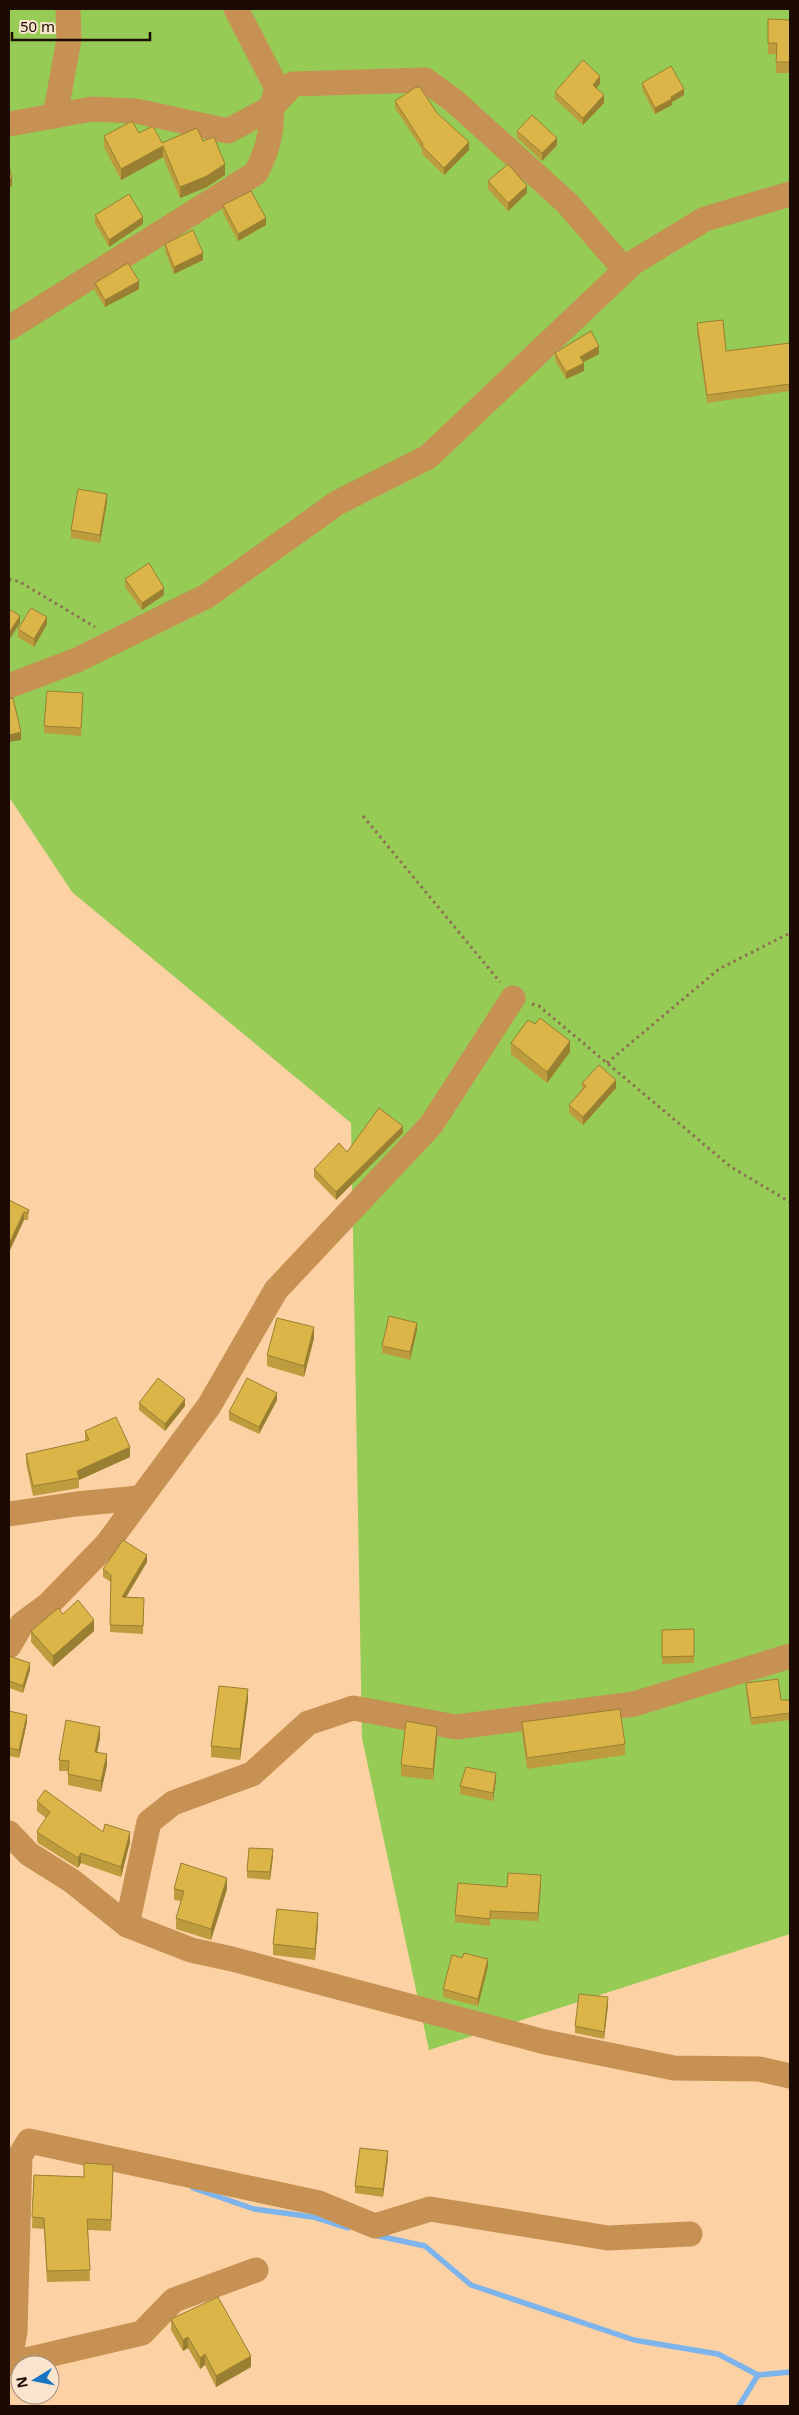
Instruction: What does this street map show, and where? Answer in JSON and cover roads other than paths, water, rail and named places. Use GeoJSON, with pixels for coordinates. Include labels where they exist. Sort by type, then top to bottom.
{"type":"FeatureCollection","features":[{"type":"Feature","properties":{"kind":"street"},"geometry":{"type":"LineString","coordinates":[[55,116],[69,39],[68,9]]}},
{"type":"Feature","properties":{"kind":"street"},"geometry":{"type":"LineString","coordinates":[[9,328],[256,173],[268,148],[272,124],[271,108],[277,88],[236,9]]}},
{"type":"Feature","properties":{"kind":"street"},"geometry":{"type":"LineString","coordinates":[[9,124],[92,109],[136,111],[228,131],[271,108],[293,84],[425,80],[452,100],[567,203],[625,270]]}},
{"type":"Feature","properties":{"kind":"street"},"geometry":{"type":"LineString","coordinates":[[9,686],[77,660],[208,596],[337,503],[428,457],[634,262],[705,219],[790,194]]}},
{"type":"Feature","properties":{"kind":"street"},"geometry":{"type":"LineString","coordinates":[[9,1646],[22,1624],[48,1604],[107,1544],[138,1498],[209,1406],[276,1290],[431,1124],[513,998]]}},
{"type":"Feature","properties":{"kind":"street"},"geometry":{"type":"LineString","coordinates":[[9,1514],[76,1504],[138,1498]]}},
{"type":"Feature","properties":{"kind":"street"},"geometry":{"type":"LineString","coordinates":[[127,1925],[148,1822],[173,1803],[252,1774],[308,1724],[353,1708],[456,1727],[634,1704],[790,1656]]}},
{"type":"Feature","properties":{"kind":"street"},"geometry":{"type":"LineString","coordinates":[[9,1833],[29,1854],[72,1881],[127,1925],[191,1950],[232,1959],[545,2042],[674,2068],[759,2069],[790,2076]]}},
{"type":"Feature","properties":{"kind":"street"},"geometry":{"type":"LineString","coordinates":[[256,2270],[174,2300],[142,2333],[9,2364],[15,2332],[20,2156],[30,2142],[319,2203],[375,2226],[430,2209],[608,2238],[690,2234]]}},
{"type":"Feature","properties":{"kind":"waterway"},"geometry":{"type":"LineString","coordinates":[[193,2188],[254,2209],[313,2217],[348,2228]]}},
{"type":"Feature","properties":{"kind":"waterway"},"geometry":{"type":"LineString","coordinates":[[374,2235],[425,2246],[471,2285],[634,2340],[718,2354],[758,2375]]}},
{"type":"Feature","properties":{"kind":"waterway"},"geometry":{"type":"LineString","coordinates":[[739,2406],[758,2375],[790,2372]]}}]}
